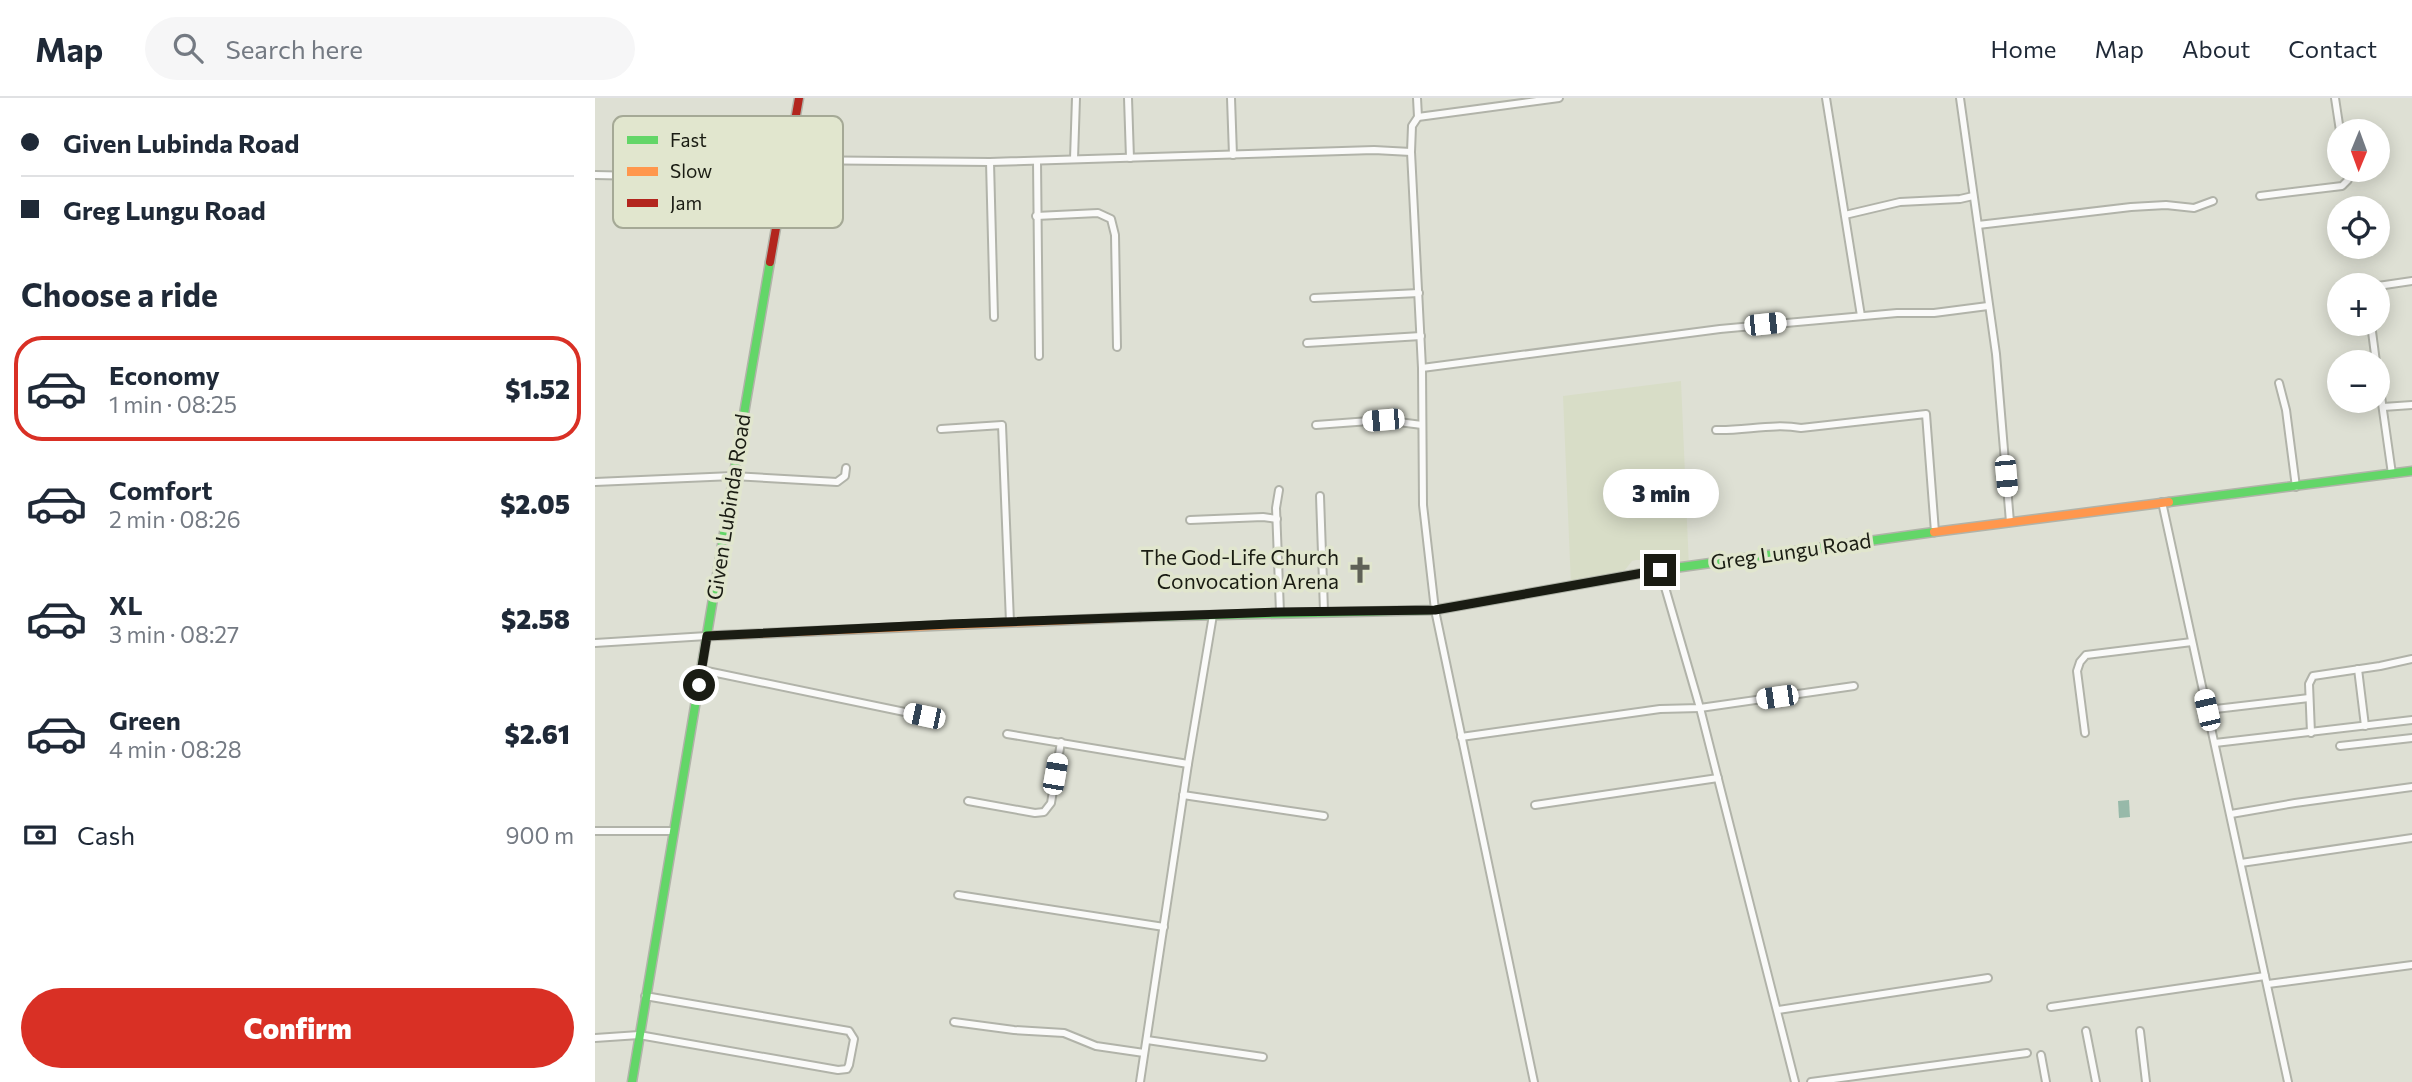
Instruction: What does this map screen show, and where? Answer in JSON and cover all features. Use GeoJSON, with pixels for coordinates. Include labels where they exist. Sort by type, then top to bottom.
{"type":"FeatureCollection","features":[{"type":"Feature","properties":{"kind":"street","name":"Given Lubinda Road"},"geometry":{"type":"LineString","coordinates":[[796,116],[799,98]]}},
{"type":"Feature","properties":{"kind":"street"},"geometry":{"type":"LineString","coordinates":[[1074,159],[1076,98]]}},
{"type":"Feature","properties":{"kind":"street"},"geometry":{"type":"LineString","coordinates":[[1128,98],[1130,158]]}},
{"type":"Feature","properties":{"kind":"street"},"geometry":{"type":"LineString","coordinates":[[1231,98],[1233,155]]}},
{"type":"Feature","properties":{"kind":"street"},"geometry":{"type":"LineString","coordinates":[[1417,98],[1418,117],[1412,125],[1411,152],[1421,336],[1423,505],[1435,610],[1534,1082]]}},
{"type":"Feature","properties":{"kind":"street"},"geometry":{"type":"LineString","coordinates":[[1418,117],[1559,98]]}},
{"type":"Feature","properties":{"kind":"street"},"geometry":{"type":"LineString","coordinates":[[1826,98],[1861,316]]}},
{"type":"Feature","properties":{"kind":"street"},"geometry":{"type":"LineString","coordinates":[[1960,98],[1996,354],[2010,522]]}},
{"type":"Feature","properties":{"kind":"street"},"geometry":{"type":"LineString","coordinates":[[2335,98],[2338,119]]}},
{"type":"Feature","properties":{"kind":"street"},"geometry":{"type":"LineString","coordinates":[[843,164],[1037,161],[1374,150],[1411,152]]}},
{"type":"Feature","properties":{"kind":"street"},"geometry":{"type":"LineString","coordinates":[[1037,161],[1039,356]]}},
{"type":"Feature","properties":{"kind":"street"},"geometry":{"type":"LineString","coordinates":[[990,162],[994,317]]}},
{"type":"Feature","properties":{"kind":"street"},"geometry":{"type":"LineString","coordinates":[[595,175],[613,175]]}},
{"type":"Feature","properties":{"kind":"street"},"geometry":{"type":"LineString","coordinates":[[2260,197],[2343,186],[2346,182]]}},
{"type":"Feature","properties":{"kind":"street"},"geometry":{"type":"LineString","coordinates":[[1846,215],[1900,202],[1960,200],[1973,196]]}},
{"type":"Feature","properties":{"kind":"street"},"geometry":{"type":"LineString","coordinates":[[1977,225],[2131,207],[2166,205],[2195,208],[2213,201]]}},
{"type":"Feature","properties":{"kind":"street"},"geometry":{"type":"LineString","coordinates":[[1036,216],[1098,213],[1111,219],[1115,235],[1117,347]]}},
{"type":"Feature","properties":{"kind":"street","name":"Given Lubinda Road"},"geometry":{"type":"LineString","coordinates":[[632,1082],[777,228]]}},
{"type":"Feature","properties":{"kind":"street"},"geometry":{"type":"LineString","coordinates":[[2390,284],[2412,281]]}},
{"type":"Feature","properties":{"kind":"street"},"geometry":{"type":"LineString","coordinates":[[1314,298],[1419,293]]}},
{"type":"Feature","properties":{"kind":"street"},"geometry":{"type":"LineString","coordinates":[[1422,368],[1720,329],[1912,312],[1934,313],[1988,306]]}},
{"type":"Feature","properties":{"kind":"street"},"geometry":{"type":"LineString","coordinates":[[1307,343],[1421,336]]}},
{"type":"Feature","properties":{"kind":"street"},"geometry":{"type":"LineString","coordinates":[[2279,383],[2286,410],[2295,487]]}},
{"type":"Feature","properties":{"kind":"street"},"geometry":{"type":"LineString","coordinates":[[2390,407],[2412,405]]}},
{"type":"Feature","properties":{"kind":"street"},"geometry":{"type":"LineString","coordinates":[[2384,413],[2392,474]]}},
{"type":"Feature","properties":{"kind":"street"},"geometry":{"type":"LineString","coordinates":[[1716,430],[1739,431],[1789,426],[1801,428],[1926,414],[1935,532]]}},
{"type":"Feature","properties":{"kind":"street"},"geometry":{"type":"LineString","coordinates":[[1317,425],[1383,420],[1422,425]]}},
{"type":"Feature","properties":{"kind":"street"},"geometry":{"type":"LineString","coordinates":[[941,429],[1002,425],[1010,622]]}},
{"type":"Feature","properties":{"kind":"street"},"geometry":{"type":"LineString","coordinates":[[595,482],[733,476],[837,482],[845,476],[846,468]]}},
{"type":"Feature","properties":{"kind":"street","name":"Greg Lungu Road"},"geometry":{"type":"LineString","coordinates":[[707,636],[1280,612],[1435,610],[1660,570],[2412,471]]}},
{"type":"Feature","properties":{"kind":"street"},"geometry":{"type":"LineString","coordinates":[[1279,490],[1276,502],[1280,612]]}},
{"type":"Feature","properties":{"kind":"street"},"geometry":{"type":"LineString","coordinates":[[1321,496],[1324,611]]}},
{"type":"Feature","properties":{"kind":"street"},"geometry":{"type":"LineString","coordinates":[[2162,502],[2288,1082]]}},
{"type":"Feature","properties":{"kind":"street"},"geometry":{"type":"LineString","coordinates":[[1190,520],[1263,517],[1277,519]]}},
{"type":"Feature","properties":{"kind":"street"},"geometry":{"type":"LineString","coordinates":[[1660,570],[1700,708],[1795,1082]]}},
{"type":"Feature","properties":{"kind":"street"},"geometry":{"type":"LineString","coordinates":[[1140,1082],[1213,615]]}},
{"type":"Feature","properties":{"kind":"street"},"geometry":{"type":"LineString","coordinates":[[595,643],[707,636]]}},
{"type":"Feature","properties":{"kind":"street"},"geometry":{"type":"LineString","coordinates":[[2085,733],[2077,671],[2086,654],[2192,642]]}},
{"type":"Feature","properties":{"kind":"street"},"geometry":{"type":"LineString","coordinates":[[2311,733],[2309,684],[2313,676],[2412,659]]}},
{"type":"Feature","properties":{"kind":"street"},"geometry":{"type":"LineString","coordinates":[[2358,669],[2365,726]]}},
{"type":"Feature","properties":{"kind":"street"},"geometry":{"type":"LineString","coordinates":[[702,670],[924,716]]}},
{"type":"Feature","properties":{"kind":"street"},"geometry":{"type":"LineString","coordinates":[[1461,737],[1660,709],[1700,708],[1854,686]]}},
{"type":"Feature","properties":{"kind":"street"},"geometry":{"type":"LineString","coordinates":[[2207,710],[2309,698]]}},
{"type":"Feature","properties":{"kind":"street"},"geometry":{"type":"LineString","coordinates":[[2215,743],[2412,720]]}},
{"type":"Feature","properties":{"kind":"street"},"geometry":{"type":"LineString","coordinates":[[1007,734],[1188,764]]}},
{"type":"Feature","properties":{"kind":"street"},"geometry":{"type":"LineString","coordinates":[[2340,746],[2412,738]]}},
{"type":"Feature","properties":{"kind":"street"},"geometry":{"type":"LineString","coordinates":[[968,801],[1035,813],[1044,812],[1051,803],[1061,742]]}},
{"type":"Feature","properties":{"kind":"street"},"geometry":{"type":"LineString","coordinates":[[1535,805],[1718,778]]}},
{"type":"Feature","properties":{"kind":"street"},"geometry":{"type":"LineString","coordinates":[[2231,814],[2412,787]]}},
{"type":"Feature","properties":{"kind":"street"},"geometry":{"type":"LineString","coordinates":[[1183,795],[1324,816]]}},
{"type":"Feature","properties":{"kind":"street"},"geometry":{"type":"LineString","coordinates":[[595,831],[673,831]]}},
{"type":"Feature","properties":{"kind":"street"},"geometry":{"type":"LineString","coordinates":[[2241,863],[2412,838]]}},
{"type":"Feature","properties":{"kind":"street"},"geometry":{"type":"LineString","coordinates":[[958,895],[1164,927]]}},
{"type":"Feature","properties":{"kind":"street"},"geometry":{"type":"LineString","coordinates":[[2268,984],[2412,965]]}},
{"type":"Feature","properties":{"kind":"street"},"geometry":{"type":"LineString","coordinates":[[2051,1007],[2265,975]]}},
{"type":"Feature","properties":{"kind":"street"},"geometry":{"type":"LineString","coordinates":[[1778,1010],[1988,978]]}},
{"type":"Feature","properties":{"kind":"street"},"geometry":{"type":"LineString","coordinates":[[595,1038],[639,1035],[838,1070],[847,1069],[849,1065],[854,1039],[849,1031],[645,996]]}},
{"type":"Feature","properties":{"kind":"street"},"geometry":{"type":"LineString","coordinates":[[954,1022],[1014,1030],[1065,1032],[1096,1046],[1144,1053]]}},
{"type":"Feature","properties":{"kind":"street"},"geometry":{"type":"LineString","coordinates":[[2086,1031],[2096,1082]]}},
{"type":"Feature","properties":{"kind":"street"},"geometry":{"type":"LineString","coordinates":[[2140,1031],[2146,1082]]}},
{"type":"Feature","properties":{"kind":"street"},"geometry":{"type":"LineString","coordinates":[[1146,1040],[1263,1057]]}},
{"type":"Feature","properties":{"kind":"street"},"geometry":{"type":"LineString","coordinates":[[1811,1082],[2027,1053]]}},
{"type":"Feature","properties":{"kind":"street"},"geometry":{"type":"LineString","coordinates":[[2041,1055],[2046,1082]]}},
{"type":"Feature","properties":{"kind":"shaded area"},"geometry":{"type":"Polygon","coordinates":[[[1681,381],[1689,568],[1653,568],[1641,560],[1636,560],[1624,571],[1571,585],[1563,396],[1681,381]]]}},
{"type":"Feature","properties":{"kind":"shaded area"},"geometry":{"type":"Polygon","coordinates":[[[2129,800],[2130,817],[2119,818],[2118,801],[2129,800]]]}},
{"type":"Feature","properties":{"kind":"traffic: fast"},"geometry":{"type":"LineString","coordinates":[[632,1082],[770,262]]}},
{"type":"Feature","properties":{"kind":"traffic: fast"},"geometry":{"type":"LineString","coordinates":[[2169,502],[2412,471]]}},
{"type":"Feature","properties":{"kind":"traffic: fast"},"geometry":{"type":"LineString","coordinates":[[1140,617],[1435,610],[1660,570],[1934,532]]}},
{"type":"Feature","properties":{"kind":"traffic: slow"},"geometry":{"type":"LineString","coordinates":[[1934,532],[2169,502]]}},
{"type":"Feature","properties":{"kind":"traffic: slow"},"geometry":{"type":"LineString","coordinates":[[707,636],[1140,617]]}},
{"type":"Feature","properties":{"kind":"traffic: jam"},"geometry":{"type":"LineString","coordinates":[[796,116],[799,98]]}},
{"type":"Feature","properties":{"kind":"traffic: jam"},"geometry":{"type":"LineString","coordinates":[[770,262],[776,228]]}},
{"type":"Feature","properties":{"kind":"place","name":"The God-Life Church Convocation Arena"},"geometry":{"type":"Point","coordinates":[1360,570]}},
{"type":"Feature","properties":{"kind":"route"},"geometry":{"type":"LineString","coordinates":[[699,685],[707,636],[1280,612],[1435,610],[1660,570]]}}]}
